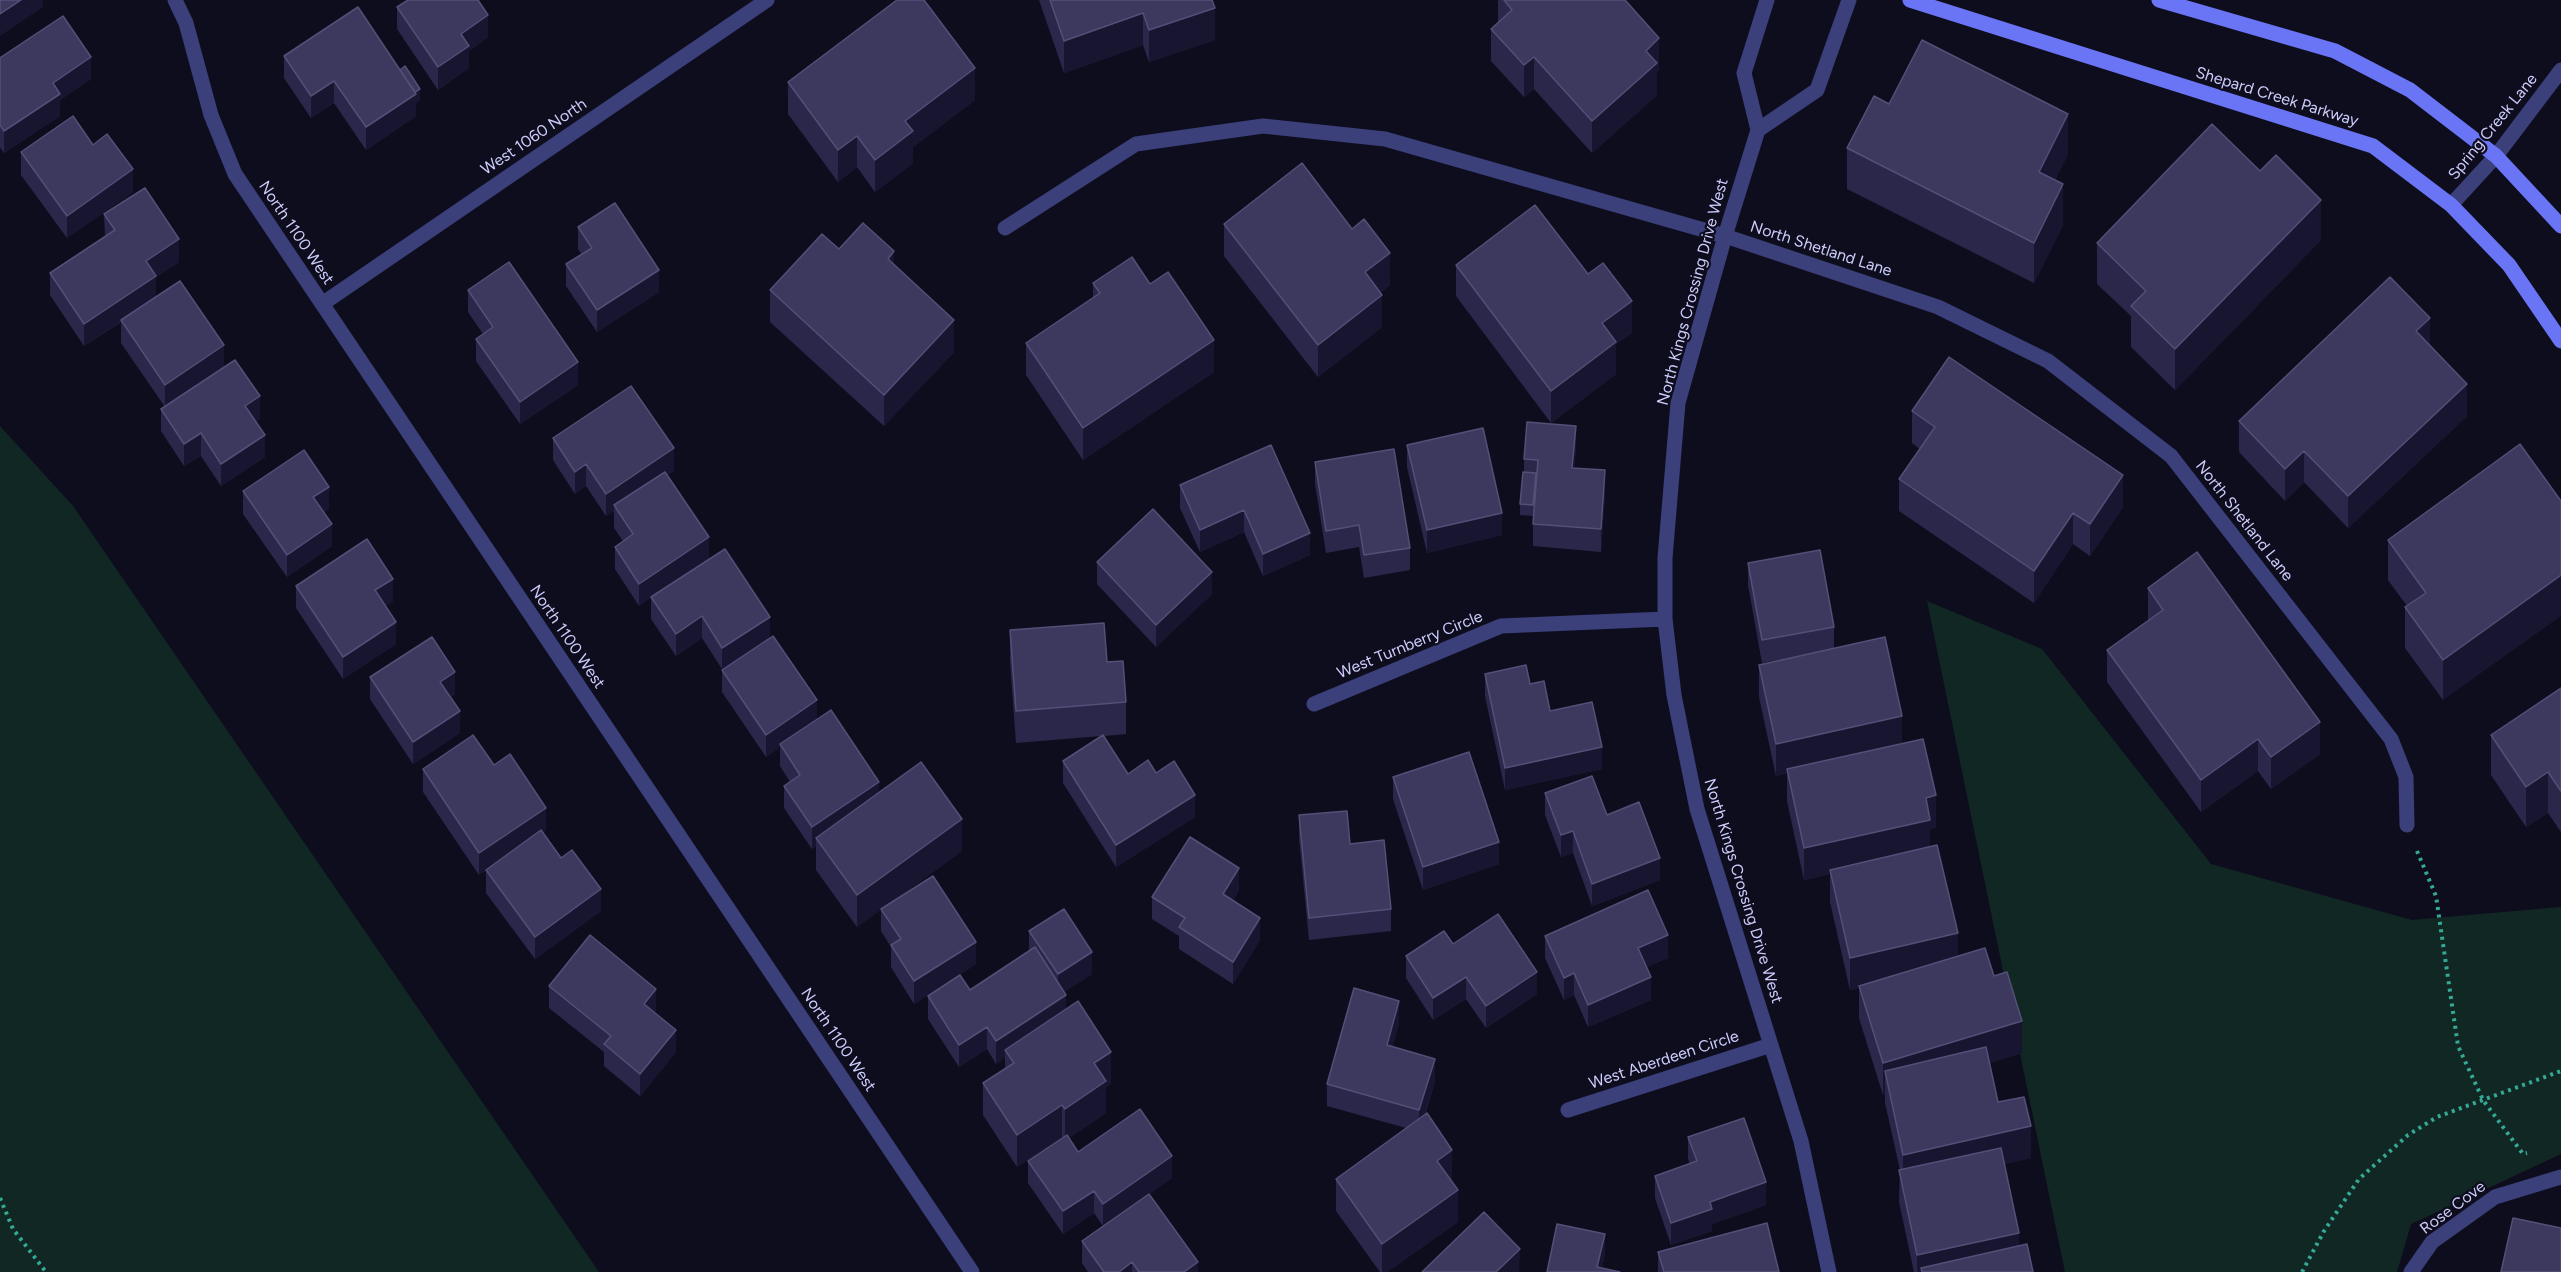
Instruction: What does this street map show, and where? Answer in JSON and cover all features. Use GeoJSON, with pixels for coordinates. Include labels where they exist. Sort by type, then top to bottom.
{"type":"FeatureCollection","features":[{"type":"Feature","properties":{"kind":"street","name":"North 1100 West"},"geometry":{"type":"LineString","coordinates":[[176,0],[186,22],[211,115],[235,174],[972,1272]]}},
{"type":"Feature","properties":{"kind":"street","name":"West 1060 North"},"geometry":{"type":"LineString","coordinates":[[322,304],[767,0]]}},
{"type":"Feature","properties":{"kind":"street"},"geometry":{"type":"LineString","coordinates":[[1767,0],[1744,73],[1758,130],[1817,90],[1849,0]]}},
{"type":"Feature","properties":{"kind":"street","name":"Shepard Creek Parkway"},"geometry":{"type":"LineString","coordinates":[[1910,0],[2373,146],[2451,205],[2509,264],[2561,341]]}},
{"type":"Feature","properties":{"kind":"street"},"geometry":{"type":"LineString","coordinates":[[2159,0],[2335,51],[2410,90],[2496,156],[2561,226]]}},
{"type":"Feature","properties":{"kind":"street","name":"Spring Creek Lane"},"geometry":{"type":"LineString","coordinates":[[2451,205],[2496,156],[2561,70]]}},
{"type":"Feature","properties":{"kind":"street","name":"North Shetland Lane"},"geometry":{"type":"LineString","coordinates":[[1005,228],[1136,144],[1263,126],[1385,139],[1725,236],[1938,307],[2048,361],[2171,456],[2391,740],[2406,777],[2407,825]]}},
{"type":"Feature","properties":{"kind":"street","name":"North Kings Crossing Drive West"},"geometry":{"type":"LineString","coordinates":[[1758,130],[1678,402],[1665,558],[1665,619],[1674,695],[1697,809],[1801,1141],[1829,1272]]}},
{"type":"Feature","properties":{"kind":"street","name":"West Turnberry Circle"},"geometry":{"type":"LineString","coordinates":[[1314,704],[1501,627],[1665,619]]}},
{"type":"Feature","properties":{"kind":"street","name":"West Aberdeen Circle"},"geometry":{"type":"LineString","coordinates":[[1568,1110],[1771,1045]]}},
{"type":"Feature","properties":{"kind":"street","name":"Rose Cove"},"geometry":{"type":"LineString","coordinates":[[2410,1272],[2432,1242],[2495,1197],[2561,1177]]}},
{"type":"Feature","properties":{"kind":"path"},"geometry":{"type":"LineString","coordinates":[[2407,825],[2436,896],[2458,1046],[2483,1100],[2523,1154],[2531,1152]]}},
{"type":"Feature","properties":{"kind":"path"},"geometry":{"type":"LineString","coordinates":[[2302,1272],[2324,1231],[2359,1179],[2408,1135],[2437,1117],[2561,1071]]}},
{"type":"Feature","properties":{"kind":"path"},"geometry":{"type":"LineString","coordinates":[[0,1198],[14,1229],[46,1272]]}},
{"type":"Feature","properties":{"kind":"green space"},"geometry":{"type":"Polygon","coordinates":[[[0,426],[73,506],[599,1272],[0,1272],[0,426]]]}},
{"type":"Feature","properties":{"kind":"green space"},"geometry":{"type":"Polygon","coordinates":[[[1927,601],[2042,649],[2211,864],[2412,920],[2561,907],[2561,1154],[2411,1224],[2397,1272],[2065,1272],[1927,601]]]}},
{"type":"Feature","properties":{"kind":"building"},"geometry":{"type":"Polygon","coordinates":[[[0,0],[21,0],[0,14],[0,0]]]}},
{"type":"Feature","properties":{"kind":"building"},"geometry":{"type":"Polygon","coordinates":[[[408,0],[478,0],[488,15],[461,34],[469,46],[438,67],[397,7],[408,0]]]}},
{"type":"Feature","properties":{"kind":"building"},"geometry":{"type":"Polygon","coordinates":[[[897,0],[924,0],[975,68],[905,121],[913,131],[875,160],[857,136],[838,150],[788,82],[897,0]]]}},
{"type":"Feature","properties":{"kind":"building"},"geometry":{"type":"Polygon","coordinates":[[[1050,0],[1212,0],[1215,8],[1149,30],[1143,13],[1064,41],[1050,0]]]}},
{"type":"Feature","properties":{"kind":"building"},"geometry":{"type":"Polygon","coordinates":[[[1504,0],[1625,0],[1659,38],[1646,51],[1657,63],[1592,121],[1534,57],[1524,65],[1491,29],[1512,10],[1504,0]]]}},
{"type":"Feature","properties":{"kind":"building"},"geometry":{"type":"Polygon","coordinates":[[[358,7],[416,94],[366,127],[334,81],[311,96],[284,56],[358,7]]]}},
{"type":"Feature","properties":{"kind":"building"},"geometry":{"type":"Polygon","coordinates":[[[63,16],[91,57],[53,83],[60,94],[4,131],[0,125],[0,58],[63,16]]]}},
{"type":"Feature","properties":{"kind":"building"},"geometry":{"type":"Polygon","coordinates":[[[1922,40],[2068,114],[2039,172],[2063,184],[2034,243],[1847,148],[1874,96],[1889,104],[1922,40]]]}},
{"type":"Feature","properties":{"kind":"building"},"geometry":{"type":"Polygon","coordinates":[[[405,66],[420,89],[415,92],[400,70],[405,66]]]}},
{"type":"Feature","properties":{"kind":"building"},"geometry":{"type":"Polygon","coordinates":[[[73,116],[93,145],[107,134],[133,169],[67,216],[21,152],[73,116]]]}},
{"type":"Feature","properties":{"kind":"building"},"geometry":{"type":"Polygon","coordinates":[[[2212,124],[2260,171],[2276,155],[2321,200],[2175,349],[2131,306],[2146,291],[2097,243],[2212,124]]]}},
{"type":"Feature","properties":{"kind":"building"},"geometry":{"type":"Polygon","coordinates":[[[1302,163],[1352,229],[1364,219],[1390,253],[1365,272],[1382,295],[1318,345],[1224,224],[1302,163]]]}},
{"type":"Feature","properties":{"kind":"building"},"geometry":{"type":"Polygon","coordinates":[[[145,188],[179,239],[146,261],[156,276],[84,324],[50,273],[115,230],[104,214],[145,188]]]}},
{"type":"Feature","properties":{"kind":"building"},"geometry":{"type":"Polygon","coordinates":[[[615,203],[659,270],[597,310],[566,264],[592,248],[578,227],[615,203]]]}},
{"type":"Feature","properties":{"kind":"building"},"geometry":{"type":"Polygon","coordinates":[[[1535,205],[1588,274],[1603,263],[1632,301],[1602,323],[1616,342],[1551,391],[1456,265],[1535,205]]]}},
{"type":"Feature","properties":{"kind":"building"},"geometry":{"type":"Polygon","coordinates":[[[863,223],[894,251],[888,259],[954,320],[884,395],[770,290],[822,234],[839,249],[863,223]]]}},
{"type":"Feature","properties":{"kind":"building"},"geometry":{"type":"Polygon","coordinates":[[[1132,257],[1150,284],[1168,272],[1214,340],[1083,428],[1026,343],[1100,293],[1093,283],[1132,257]]]}},
{"type":"Feature","properties":{"kind":"building"},"geometry":{"type":"Polygon","coordinates":[[[509,262],[578,362],[520,402],[476,339],[493,327],[468,290],[509,262]]]}},
{"type":"Feature","properties":{"kind":"building"},"geometry":{"type":"Polygon","coordinates":[[[2390,277],[2430,318],[2416,331],[2467,384],[2348,496],[2304,451],[2285,469],[2239,421],[2390,277]]]}},
{"type":"Feature","properties":{"kind":"building"},"geometry":{"type":"Polygon","coordinates":[[[180,281],[224,345],[165,385],[121,320],[180,281]]]}},
{"type":"Feature","properties":{"kind":"building"},"geometry":{"type":"Polygon","coordinates":[[[1949,357],[2123,475],[2090,524],[2073,513],[2034,571],[1899,479],[1935,427],[1912,411],[1949,357]]]}},
{"type":"Feature","properties":{"kind":"building"},"geometry":{"type":"Polygon","coordinates":[[[235,360],[260,396],[245,406],[265,435],[221,464],[201,433],[184,444],[161,409],[235,360]]]}},
{"type":"Feature","properties":{"kind":"building"},"geometry":{"type":"Polygon","coordinates":[[[631,386],[674,448],[606,494],[586,464],[575,472],[553,438],[631,386]]]}},
{"type":"Feature","properties":{"kind":"building"},"geometry":{"type":"Polygon","coordinates":[[[1527,422],[1576,426],[1572,468],[1605,470],[1601,529],[1533,524],[1538,460],[1524,459],[1527,422]]]}},
{"type":"Feature","properties":{"kind":"building"},"geometry":{"type":"Polygon","coordinates":[[[1483,428],[1502,513],[1427,530],[1407,445],[1483,428]]]}},
{"type":"Feature","properties":{"kind":"building"},"geometry":{"type":"Polygon","coordinates":[[[2520,444],[2561,501],[2561,575],[2443,660],[2405,607],[2426,593],[2388,540],[2520,444]]]}},
{"type":"Feature","properties":{"kind":"building"},"geometry":{"type":"Polygon","coordinates":[[[1271,445],[1310,533],[1263,554],[1244,510],[1200,530],[1180,485],[1271,445]]]}},
{"type":"Feature","properties":{"kind":"building"},"geometry":{"type":"Polygon","coordinates":[[[1394,449],[1410,548],[1364,555],[1359,525],[1326,531],[1315,462],[1394,449]]]}},
{"type":"Feature","properties":{"kind":"building"},"geometry":{"type":"Polygon","coordinates":[[[304,450],[329,487],[313,497],[332,524],[287,555],[243,491],[304,450]]]}},
{"type":"Feature","properties":{"kind":"building"},"geometry":{"type":"Polygon","coordinates":[[[665,472],[709,537],[639,584],[615,547],[633,534],[614,505],[665,472]]]}},
{"type":"Feature","properties":{"kind":"building"},"geometry":{"type":"Polygon","coordinates":[[[1523,472],[1536,473],[1533,505],[1520,504],[1523,472]]]}},
{"type":"Feature","properties":{"kind":"building"},"geometry":{"type":"Polygon","coordinates":[[[1153,509],[1212,572],[1156,625],[1097,562],[1153,509]]]}},
{"type":"Feature","properties":{"kind":"building"},"geometry":{"type":"Polygon","coordinates":[[[367,539],[393,579],[375,590],[396,622],[343,657],[296,586],[367,539]]]}},
{"type":"Feature","properties":{"kind":"building"},"geometry":{"type":"Polygon","coordinates":[[[725,549],[770,617],[722,648],[702,616],[676,634],[651,597],[725,549]]]}},
{"type":"Feature","properties":{"kind":"building"},"geometry":{"type":"Polygon","coordinates":[[[1820,550],[1834,627],[1762,640],[1748,563],[1820,550]]]}},
{"type":"Feature","properties":{"kind":"building"},"geometry":{"type":"Polygon","coordinates":[[[2197,552],[2320,722],[2271,757],[2258,739],[2201,780],[2107,650],[2163,610],[2148,588],[2197,552]]]}},
{"type":"Feature","properties":{"kind":"building"},"geometry":{"type":"Polygon","coordinates":[[[1104,623],[1107,662],[1123,661],[1126,702],[1016,711],[1010,630],[1104,623]]]}},
{"type":"Feature","properties":{"kind":"building"},"geometry":{"type":"Polygon","coordinates":[[[773,636],[817,700],[766,735],[722,670],[773,636]]]}},
{"type":"Feature","properties":{"kind":"building"},"geometry":{"type":"Polygon","coordinates":[[[432,637],[455,672],[440,682],[460,711],[413,742],[370,677],[432,637]]]}},
{"type":"Feature","properties":{"kind":"building"},"geometry":{"type":"Polygon","coordinates":[[[1885,637],[1902,716],[1776,744],[1759,665],[1885,637]]]}},
{"type":"Feature","properties":{"kind":"building"},"geometry":{"type":"Polygon","coordinates":[[[1526,665],[1530,684],[1544,681],[1550,711],[1592,702],[1602,747],[1505,768],[1485,674],[1526,665]]]}},
{"type":"Feature","properties":{"kind":"building"},"geometry":{"type":"Polygon","coordinates":[[[2561,688],[2561,791],[2548,772],[2526,787],[2491,735],[2561,688]]]}},
{"type":"Feature","properties":{"kind":"building"},"geometry":{"type":"Polygon","coordinates":[[[831,710],[879,782],[812,827],[784,786],[800,775],[780,744],[831,710]]]}},
{"type":"Feature","properties":{"kind":"building"},"geometry":{"type":"Polygon","coordinates":[[[473,735],[494,765],[510,754],[546,808],[479,853],[423,769],[473,735]]]}},
{"type":"Feature","properties":{"kind":"building"},"geometry":{"type":"Polygon","coordinates":[[[1103,735],[1128,774],[1148,760],[1156,773],[1174,761],[1195,795],[1116,845],[1063,761],[1103,735]]]}},
{"type":"Feature","properties":{"kind":"building"},"geometry":{"type":"Polygon","coordinates":[[[1923,739],[1936,795],[1926,798],[1930,820],[1804,848],[1787,769],[1923,739]]]}},
{"type":"Feature","properties":{"kind":"building"},"geometry":{"type":"Polygon","coordinates":[[[1469,752],[1499,842],[1423,867],[1393,777],[1469,752]]]}},
{"type":"Feature","properties":{"kind":"building"},"geometry":{"type":"Polygon","coordinates":[[[921,762],[962,819],[857,895],[816,838],[921,762]]]}},
{"type":"Feature","properties":{"kind":"building"},"geometry":{"type":"Polygon","coordinates":[[[1592,776],[1607,815],[1639,802],[1660,858],[1592,884],[1573,831],[1561,835],[1545,793],[1592,776]]]}},
{"type":"Feature","properties":{"kind":"building"},"geometry":{"type":"Polygon","coordinates":[[[1347,811],[1350,844],[1384,840],[1391,909],[1309,918],[1299,815],[1347,811]]]}},
{"type":"Feature","properties":{"kind":"building"},"geometry":{"type":"Polygon","coordinates":[[[541,830],[561,858],[572,850],[601,889],[535,937],[486,870],[541,830]]]}},
{"type":"Feature","properties":{"kind":"building"},"geometry":{"type":"Polygon","coordinates":[[[1190,837],[1239,868],[1223,894],[1260,918],[1233,962],[1179,927],[1185,918],[1152,897],[1190,837]]]}},
{"type":"Feature","properties":{"kind":"building"},"geometry":{"type":"Polygon","coordinates":[[[1937,845],[1958,933],[1850,958],[1830,870],[1937,845]]]}},
{"type":"Feature","properties":{"kind":"building"},"geometry":{"type":"Polygon","coordinates":[[[933,876],[976,942],[914,981],[891,945],[901,939],[881,909],[933,876]]]}},
{"type":"Feature","properties":{"kind":"building"},"geometry":{"type":"Polygon","coordinates":[[[1648,890],[1668,935],[1638,948],[1651,977],[1588,1005],[1574,973],[1564,978],[1545,936],[1648,890]]]}},
{"type":"Feature","properties":{"kind":"building"},"geometry":{"type":"Polygon","coordinates":[[[1064,909],[1092,952],[1058,974],[1029,931],[1064,909]]]}},
{"type":"Feature","properties":{"kind":"building"},"geometry":{"type":"Polygon","coordinates":[[[1498,914],[1537,972],[1486,1006],[1466,977],[1433,998],[1406,956],[1444,931],[1453,944],[1498,914]]]}},
{"type":"Feature","properties":{"kind":"building"},"geometry":{"type":"Polygon","coordinates":[[[590,935],[656,989],[644,1004],[676,1030],[640,1074],[604,1044],[611,1036],[549,986],[590,935]]]}},
{"type":"Feature","properties":{"kind":"building"},"geometry":{"type":"Polygon","coordinates":[[[1035,947],[1066,995],[996,1041],[987,1027],[959,1045],[928,996],[960,975],[970,990],[1035,947]]]}},
{"type":"Feature","properties":{"kind":"building"},"geometry":{"type":"Polygon","coordinates":[[[1985,948],[1994,976],[2007,972],[2022,1021],[1883,1063],[1859,986],[1985,948]]]}},
{"type":"Feature","properties":{"kind":"building"},"geometry":{"type":"Polygon","coordinates":[[[1354,988],[1399,1001],[1387,1045],[1435,1059],[1419,1110],[1327,1084],[1354,988]]]}},
{"type":"Feature","properties":{"kind":"building"},"geometry":{"type":"Polygon","coordinates":[[[1078,1001],[1111,1052],[1094,1063],[1106,1081],[1065,1109],[1062,1105],[1017,1135],[983,1083],[1014,1063],[1005,1050],[1078,1001]]]}},
{"type":"Feature","properties":{"kind":"building"},"geometry":{"type":"Polygon","coordinates":[[[1986,1047],[1998,1102],[2024,1097],[2031,1126],[1903,1155],[1885,1071],[1986,1047]]]}},
{"type":"Feature","properties":{"kind":"building"},"geometry":{"type":"Polygon","coordinates":[[[1140,1109],[1172,1156],[1103,1204],[1094,1191],[1063,1211],[1028,1161],[1067,1135],[1078,1152],[1140,1109]]]}},
{"type":"Feature","properties":{"kind":"building"},"geometry":{"type":"Polygon","coordinates":[[[1427,1113],[1452,1150],[1437,1161],[1458,1190],[1382,1244],[1336,1179],[1427,1113]]]}},
{"type":"Feature","properties":{"kind":"building"},"geometry":{"type":"Polygon","coordinates":[[[1744,1118],[1766,1182],[1710,1202],[1712,1209],[1671,1223],[1655,1176],[1697,1161],[1688,1137],[1744,1118]]]}},
{"type":"Feature","properties":{"kind":"building"},"geometry":{"type":"Polygon","coordinates":[[[2001,1148],[2019,1233],[1917,1255],[1899,1170],[2001,1148]]]}},
{"type":"Feature","properties":{"kind":"building"},"geometry":{"type":"Polygon","coordinates":[[[1149,1194],[1198,1262],[1184,1272],[1139,1272],[1132,1262],[1119,1272],[1104,1272],[1082,1241],[1149,1194]]]}},
{"type":"Feature","properties":{"kind":"building"},"geometry":{"type":"Polygon","coordinates":[[[1484,1212],[1520,1249],[1496,1272],[1422,1272],[1484,1212]]]}},
{"type":"Feature","properties":{"kind":"building"},"geometry":{"type":"Polygon","coordinates":[[[2513,1218],[2561,1228],[2561,1272],[2501,1272],[2513,1218]]]}},
{"type":"Feature","properties":{"kind":"building"},"geometry":{"type":"Polygon","coordinates":[[[1767,1223],[1779,1272],[1664,1272],[1658,1252],[1767,1223]]]}},
{"type":"Feature","properties":{"kind":"building"},"geometry":{"type":"Polygon","coordinates":[[[1557,1224],[1605,1234],[1597,1267],[1620,1272],[1547,1272],[1557,1224]]]}},
{"type":"Feature","properties":{"kind":"building"},"geometry":{"type":"Polygon","coordinates":[[[2027,1244],[2033,1272],[1922,1272],[1921,1268],[2027,1244]]]}}]}
